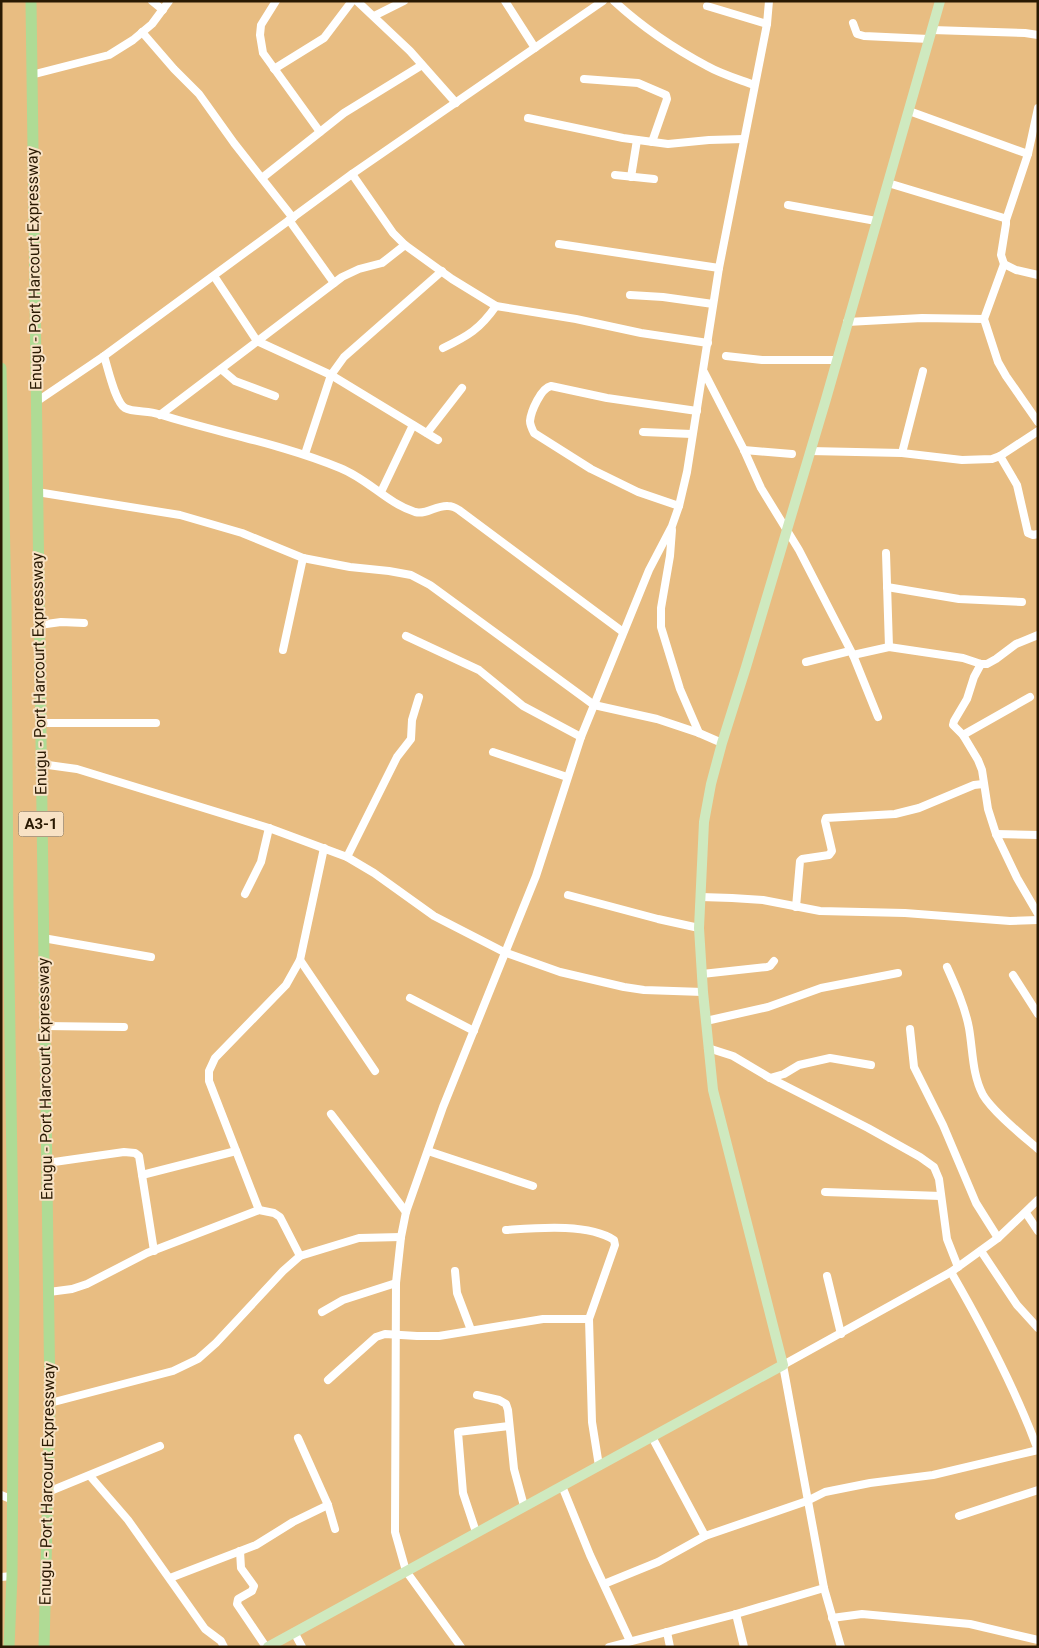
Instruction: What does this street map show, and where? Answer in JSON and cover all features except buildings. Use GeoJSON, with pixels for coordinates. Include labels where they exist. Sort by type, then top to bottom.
{"type":"FeatureCollection","features":[{"type":"Feature","properties":{"kind":"highway","name":"Enugu - Port Harcourt Expressway"},"geometry":{"type":"LineString","coordinates":[[31,1],[50,1403],[44,1647]]}},
{"type":"Feature","properties":{"kind":"highway","name":"Enugu - Port Harcourt Expressway"},"geometry":{"type":"LineString","coordinates":[[1,368],[6,1087],[14,1296],[12,1500],[6,1613],[9,1647]]}},
{"type":"Feature","properties":{"kind":"main road"},"geometry":{"type":"LineString","coordinates":[[267,1647],[783,1365],[713,1090],[703,992],[699,928],[704,822],[710,784],[810,451],[940,1]]}},
{"type":"Feature","properties":{"kind":"street"},"geometry":{"type":"LineString","coordinates":[[152,1],[163,10]]}},
{"type":"Feature","properties":{"kind":"street"},"geometry":{"type":"LineString","coordinates":[[31,75],[109,55],[133,40],[170,1]]}},
{"type":"Feature","properties":{"kind":"street"},"geometry":{"type":"LineString","coordinates":[[276,1],[261,25],[260,34],[263,53],[320,132]]}},
{"type":"Feature","properties":{"kind":"street"},"geometry":{"type":"LineString","coordinates":[[274,69],[324,38],[352,1]]}},
{"type":"Feature","properties":{"kind":"street"},"geometry":{"type":"LineString","coordinates":[[357,1],[422,65],[456,103]]}},
{"type":"Feature","properties":{"kind":"street"},"geometry":{"type":"LineString","coordinates":[[374,16],[404,1]]}},
{"type":"Feature","properties":{"kind":"street"},"geometry":{"type":"LineString","coordinates":[[505,1],[535,48]]}},
{"type":"Feature","properties":{"kind":"street"},"geometry":{"type":"LineString","coordinates":[[36,402],[104,356],[352,174],[604,1]]}},
{"type":"Feature","properties":{"kind":"street"},"geometry":{"type":"LineString","coordinates":[[614,1],[625,12],[681,51],[708,67],[754,85]]}},
{"type":"Feature","properties":{"kind":"street"},"geometry":{"type":"LineString","coordinates":[[461,1647],[406,1571],[395,1532],[396,1283],[401,1237],[406,1212],[443,1107],[536,876],[581,737],[649,570],[672,526],[679,506],[687,472],[704,372],[719,268],[767,24],[769,1]]}},
{"type":"Feature","properties":{"kind":"street"},"geometry":{"type":"LineString","coordinates":[[707,6],[767,24]]}},
{"type":"Feature","properties":{"kind":"street"},"geometry":{"type":"LineString","coordinates":[[854,23],[857,34],[864,36],[1025,33],[1038,35]]}},
{"type":"Feature","properties":{"kind":"street"},"geometry":{"type":"LineString","coordinates":[[142,32],[199,94],[262,178],[334,283]]}},
{"type":"Feature","properties":{"kind":"street"},"geometry":{"type":"LineString","coordinates":[[262,178],[344,113],[422,65]]}},
{"type":"Feature","properties":{"kind":"street"},"geometry":{"type":"LineString","coordinates":[[584,79],[638,83],[666,96],[667,99],[652,142]]}},
{"type":"Feature","properties":{"kind":"street"},"geometry":{"type":"LineString","coordinates":[[1038,108],[1028,154],[1006,220],[1001,255],[1004,264],[984,320],[998,362],[1038,422]]}},
{"type":"Feature","properties":{"kind":"street"},"geometry":{"type":"LineString","coordinates":[[909,111],[1028,154]]}},
{"type":"Feature","properties":{"kind":"street"},"geometry":{"type":"LineString","coordinates":[[528,118],[638,140],[668,144],[744,139]]}},
{"type":"Feature","properties":{"kind":"street"},"geometry":{"type":"LineString","coordinates":[[631,177],[638,140]]}},
{"type":"Feature","properties":{"kind":"street"},"geometry":{"type":"LineString","coordinates":[[352,174],[393,233],[406,245],[496,306],[576,319],[641,333],[708,343]]}},
{"type":"Feature","properties":{"kind":"street"},"geometry":{"type":"LineString","coordinates":[[615,175],[654,179]]}},
{"type":"Feature","properties":{"kind":"street"},"geometry":{"type":"LineString","coordinates":[[888,183],[1001,216],[1006,220]]}},
{"type":"Feature","properties":{"kind":"street"},"geometry":{"type":"LineString","coordinates":[[788,205],[876,222]]}},
{"type":"Feature","properties":{"kind":"street"},"geometry":{"type":"LineString","coordinates":[[559,244],[719,268]]}},
{"type":"Feature","properties":{"kind":"street"},"geometry":{"type":"LineString","coordinates":[[160,415],[334,283],[351,272],[382,263],[406,245]]}},
{"type":"Feature","properties":{"kind":"street"},"geometry":{"type":"LineString","coordinates":[[1004,264],[1016,270],[1038,275]]}},
{"type":"Feature","properties":{"kind":"street"},"geometry":{"type":"LineString","coordinates":[[305,454],[331,375],[344,357],[442,271]]}},
{"type":"Feature","properties":{"kind":"street"},"geometry":{"type":"LineString","coordinates":[[214,276],[257,341],[331,375],[438,440]]}},
{"type":"Feature","properties":{"kind":"street"},"geometry":{"type":"LineString","coordinates":[[630,295],[663,297],[713,304]]}},
{"type":"Feature","properties":{"kind":"street"},"geometry":{"type":"LineString","coordinates":[[443,348],[485,322],[496,306]]}},
{"type":"Feature","properties":{"kind":"street"},"geometry":{"type":"LineString","coordinates":[[847,322],[922,318],[984,320]]}},
{"type":"Feature","properties":{"kind":"street"},"geometry":{"type":"LineString","coordinates":[[104,356],[121,405],[127,409],[148,411],[305,454],[343,469],[381,492],[394,503],[417,512],[428,512],[438,507],[448,506],[459,510],[623,632]]}},
{"type":"Feature","properties":{"kind":"street"},"geometry":{"type":"LineString","coordinates":[[726,356],[762,360],[836,360]]}},
{"type":"Feature","properties":{"kind":"street"},"geometry":{"type":"LineString","coordinates":[[221,368],[235,381],[275,396]]}},
{"type":"Feature","properties":{"kind":"street"},"geometry":{"type":"LineString","coordinates":[[902,454],[923,371]]}},
{"type":"Feature","properties":{"kind":"street"},"geometry":{"type":"LineString","coordinates":[[704,372],[744,450],[761,488],[802,557],[851,653],[878,717]]}},
{"type":"Feature","properties":{"kind":"street"},"geometry":{"type":"LineString","coordinates":[[679,506],[638,492],[591,470],[534,433],[530,424],[531,415],[543,390],[551,386],[607,398],[697,411]]}},
{"type":"Feature","properties":{"kind":"street"},"geometry":{"type":"LineString","coordinates":[[427,433],[462,388]]}},
{"type":"Feature","properties":{"kind":"street"},"geometry":{"type":"LineString","coordinates":[[381,492],[413,425]]}},
{"type":"Feature","properties":{"kind":"street"},"geometry":{"type":"LineString","coordinates":[[810,451],[902,454],[962,460],[992,458],[1000,456],[1038,431]]}},
{"type":"Feature","properties":{"kind":"street"},"geometry":{"type":"LineString","coordinates":[[643,432],[692,434]]}},
{"type":"Feature","properties":{"kind":"street"},"geometry":{"type":"LineString","coordinates":[[744,450],[792,454]]}},
{"type":"Feature","properties":{"kind":"street"},"geometry":{"type":"LineString","coordinates":[[1000,456],[1017,485],[1028,533],[1038,534]]}},
{"type":"Feature","properties":{"kind":"street"},"geometry":{"type":"LineString","coordinates":[[37,492],[180,515],[242,533],[303,558],[389,570],[411,575],[430,584],[594,705],[657,719],[699,732],[722,743]]}},
{"type":"Feature","properties":{"kind":"street"},"geometry":{"type":"LineString","coordinates":[[672,526],[670,556],[661,608],[661,627],[680,689],[699,732]]}},
{"type":"Feature","properties":{"kind":"street"},"geometry":{"type":"LineString","coordinates":[[886,553],[889,648]]}},
{"type":"Feature","properties":{"kind":"street"},"geometry":{"type":"LineString","coordinates":[[283,650],[303,558]]}},
{"type":"Feature","properties":{"kind":"street"},"geometry":{"type":"LineString","coordinates":[[887,587],[959,599],[1022,602]]}},
{"type":"Feature","properties":{"kind":"street"},"geometry":{"type":"LineString","coordinates":[[39,625],[61,622],[84,624]]}},
{"type":"Feature","properties":{"kind":"street"},"geometry":{"type":"LineString","coordinates":[[806,662],[889,648],[962,658],[980,664],[987,664],[1016,644],[1038,635]]}},
{"type":"Feature","properties":{"kind":"street"},"geometry":{"type":"LineString","coordinates":[[406,636],[479,670],[523,706],[581,737]]}},
{"type":"Feature","properties":{"kind":"street"},"geometry":{"type":"LineString","coordinates":[[980,664],[967,698],[954,721],[954,727],[963,735],[978,760],[982,770],[988,809],[996,834],[1017,878],[1038,914]]}},
{"type":"Feature","properties":{"kind":"street"},"geometry":{"type":"LineString","coordinates":[[347,857],[398,757],[411,739],[412,720],[419,697]]}},
{"type":"Feature","properties":{"kind":"street"},"geometry":{"type":"LineString","coordinates":[[963,735],[1030,697]]}},
{"type":"Feature","properties":{"kind":"street"},"geometry":{"type":"LineString","coordinates":[[40,723],[156,723]]}},
{"type":"Feature","properties":{"kind":"street"},"geometry":{"type":"LineString","coordinates":[[493,752],[567,777]]}},
{"type":"Feature","properties":{"kind":"street"},"geometry":{"type":"LineString","coordinates":[[41,764],[77,769],[269,828],[347,857],[374,873],[434,916],[504,952],[560,972],[644,990],[703,992]]}},
{"type":"Feature","properties":{"kind":"street"},"geometry":{"type":"LineString","coordinates":[[796,907],[800,861],[802,859],[829,855],[832,851],[825,822],[826,818],[895,814],[919,808],[983,784]]}},
{"type":"Feature","properties":{"kind":"street"},"geometry":{"type":"LineString","coordinates":[[245,894],[262,862],[269,828]]}},
{"type":"Feature","properties":{"kind":"street"},"geometry":{"type":"LineString","coordinates":[[996,834],[1038,835]]}},
{"type":"Feature","properties":{"kind":"street"},"geometry":{"type":"LineString","coordinates":[[259,1210],[209,1081],[209,1071],[215,1058],[286,985],[300,960],[324,848]]}},
{"type":"Feature","properties":{"kind":"street"},"geometry":{"type":"LineString","coordinates":[[568,895],[699,928]]}},
{"type":"Feature","properties":{"kind":"street"},"geometry":{"type":"LineString","coordinates":[[701,898],[763,900],[820,911],[1010,921],[1038,920]]}},
{"type":"Feature","properties":{"kind":"street"},"geometry":{"type":"LineString","coordinates":[[43,938],[152,957]]}},
{"type":"Feature","properties":{"kind":"street"},"geometry":{"type":"LineString","coordinates":[[300,960],[375,1071]]}},
{"type":"Feature","properties":{"kind":"street"},"geometry":{"type":"LineString","coordinates":[[702,974],[767,967],[774,961]]}},
{"type":"Feature","properties":{"kind":"street"},"geometry":{"type":"LineString","coordinates":[[947,967],[958,992],[969,1028],[975,1072],[984,1097],[1007,1122],[1038,1149]]}},
{"type":"Feature","properties":{"kind":"street"},"geometry":{"type":"LineString","coordinates":[[706,1022],[768,1007],[821,988],[898,973]]}},
{"type":"Feature","properties":{"kind":"street"},"geometry":{"type":"LineString","coordinates":[[1012,975],[1038,1014]]}},
{"type":"Feature","properties":{"kind":"street"},"geometry":{"type":"LineString","coordinates":[[410,998],[474,1031]]}},
{"type":"Feature","properties":{"kind":"street"},"geometry":{"type":"LineString","coordinates":[[44,1026],[124,1027]]}},
{"type":"Feature","properties":{"kind":"street"},"geometry":{"type":"LineString","coordinates":[[910,1029],[914,1067],[943,1125],[976,1203],[998,1238]]}},
{"type":"Feature","properties":{"kind":"street"},"geometry":{"type":"LineString","coordinates":[[708,1048],[733,1056],[770,1078],[834,1110],[934,1167],[938,1172],[947,1239],[958,1267]]}},
{"type":"Feature","properties":{"kind":"street"},"geometry":{"type":"LineString","coordinates":[[770,1078],[784,1074],[799,1064],[830,1058],[870,1065]]}},
{"type":"Feature","properties":{"kind":"street"},"geometry":{"type":"LineString","coordinates":[[784,1074],[787,1086]]}},
{"type":"Feature","properties":{"kind":"street"},"geometry":{"type":"LineString","coordinates":[[330,1114],[406,1212]]}},
{"type":"Feature","properties":{"kind":"street"},"geometry":{"type":"LineString","coordinates":[[47,1163],[129,1151],[135,1152],[140,1156],[154,1250]]}},
{"type":"Feature","properties":{"kind":"street"},"geometry":{"type":"LineString","coordinates":[[142,1175],[236,1151]]}},
{"type":"Feature","properties":{"kind":"street"},"geometry":{"type":"LineString","coordinates":[[428,1151],[533,1186]]}},
{"type":"Feature","properties":{"kind":"street"},"geometry":{"type":"LineString","coordinates":[[825,1192],[941,1196]]}},
{"type":"Feature","properties":{"kind":"street"},"geometry":{"type":"LineString","coordinates":[[841,1647],[824,1588],[783,1365],[951,1272],[998,1238],[1038,1200]]}},
{"type":"Feature","properties":{"kind":"street"},"geometry":{"type":"LineString","coordinates":[[49,1292],[72,1289],[87,1284],[154,1250],[259,1210],[274,1213],[280,1217],[300,1256]]}},
{"type":"Feature","properties":{"kind":"street"},"geometry":{"type":"LineString","coordinates":[[1026,1213],[1038,1231]]}},
{"type":"Feature","properties":{"kind":"street"},"geometry":{"type":"LineString","coordinates":[[506,1230],[562,1228],[588,1231],[614,1240],[614,1245],[589,1319],[592,1422],[599,1466]]}},
{"type":"Feature","properties":{"kind":"street"},"geometry":{"type":"LineString","coordinates":[[50,1403],[173,1371],[198,1359],[216,1343],[300,1256],[359,1238],[401,1237]]}},
{"type":"Feature","properties":{"kind":"street"},"geometry":{"type":"LineString","coordinates":[[981,1251],[1018,1305],[1038,1328]]}},
{"type":"Feature","properties":{"kind":"street"},"geometry":{"type":"LineString","coordinates":[[455,1272],[457,1293],[471,1330]]}},
{"type":"Feature","properties":{"kind":"street"},"geometry":{"type":"LineString","coordinates":[[604,1584],[658,1562],[705,1536],[807,1501],[826,1492],[870,1483],[933,1475],[1038,1450],[1024,1412],[987,1334],[951,1272]]}},
{"type":"Feature","properties":{"kind":"street"},"geometry":{"type":"LineString","coordinates":[[827,1276],[841,1334]]}},
{"type":"Feature","properties":{"kind":"street"},"geometry":{"type":"LineString","coordinates":[[322,1312],[343,1300],[396,1283]]}},
{"type":"Feature","properties":{"kind":"street"},"geometry":{"type":"LineString","coordinates":[[328,1380],[376,1338],[385,1334],[439,1336],[537,1320],[589,1319]]}},
{"type":"Feature","properties":{"kind":"street"},"geometry":{"type":"LineString","coordinates":[[477,1396],[499,1400],[506,1404],[514,1469],[524,1506]]}},
{"type":"Feature","properties":{"kind":"street"},"geometry":{"type":"LineString","coordinates":[[476,1532],[462,1486],[458,1432],[510,1426]]}},
{"type":"Feature","properties":{"kind":"street"},"geometry":{"type":"LineString","coordinates":[[652,1437],[705,1536]]}},
{"type":"Feature","properties":{"kind":"street"},"geometry":{"type":"LineString","coordinates":[[298,1438],[328,1505],[335,1529]]}},
{"type":"Feature","properties":{"kind":"street"},"geometry":{"type":"LineString","coordinates":[[48,1492],[160,1446]]}},
{"type":"Feature","properties":{"kind":"street"},"geometry":{"type":"LineString","coordinates":[[90,1476],[128,1520],[205,1629],[221,1641],[224,1647]]}},
{"type":"Feature","properties":{"kind":"street"},"geometry":{"type":"LineString","coordinates":[[562,1486],[590,1555],[630,1641]]}},
{"type":"Feature","properties":{"kind":"street"},"geometry":{"type":"LineString","coordinates":[[959,1516],[1038,1490]]}},
{"type":"Feature","properties":{"kind":"street"},"geometry":{"type":"LineString","coordinates":[[1,1495],[12,1500]]}},
{"type":"Feature","properties":{"kind":"street"},"geometry":{"type":"LineString","coordinates":[[170,1578],[256,1545],[293,1522],[328,1505]]}},
{"type":"Feature","properties":{"kind":"street"},"geometry":{"type":"LineString","coordinates":[[240,1551],[241,1568],[254,1588],[238,1599],[237,1604],[267,1647]]}},
{"type":"Feature","properties":{"kind":"street"},"geometry":{"type":"LineString","coordinates":[[609,1647],[736,1614],[824,1588]]}},
{"type":"Feature","properties":{"kind":"street"},"geometry":{"type":"LineString","coordinates":[[736,1614],[744,1647]]}},
{"type":"Feature","properties":{"kind":"street"},"geometry":{"type":"LineString","coordinates":[[832,1618],[862,1614],[970,1624],[1038,1640]]}},
{"type":"Feature","properties":{"kind":"street"},"geometry":{"type":"LineString","coordinates":[[294,1632],[302,1647]]}},
{"type":"Feature","properties":{"kind":"street"},"geometry":{"type":"LineString","coordinates":[[667,1632],[670,1647]]}}]}
